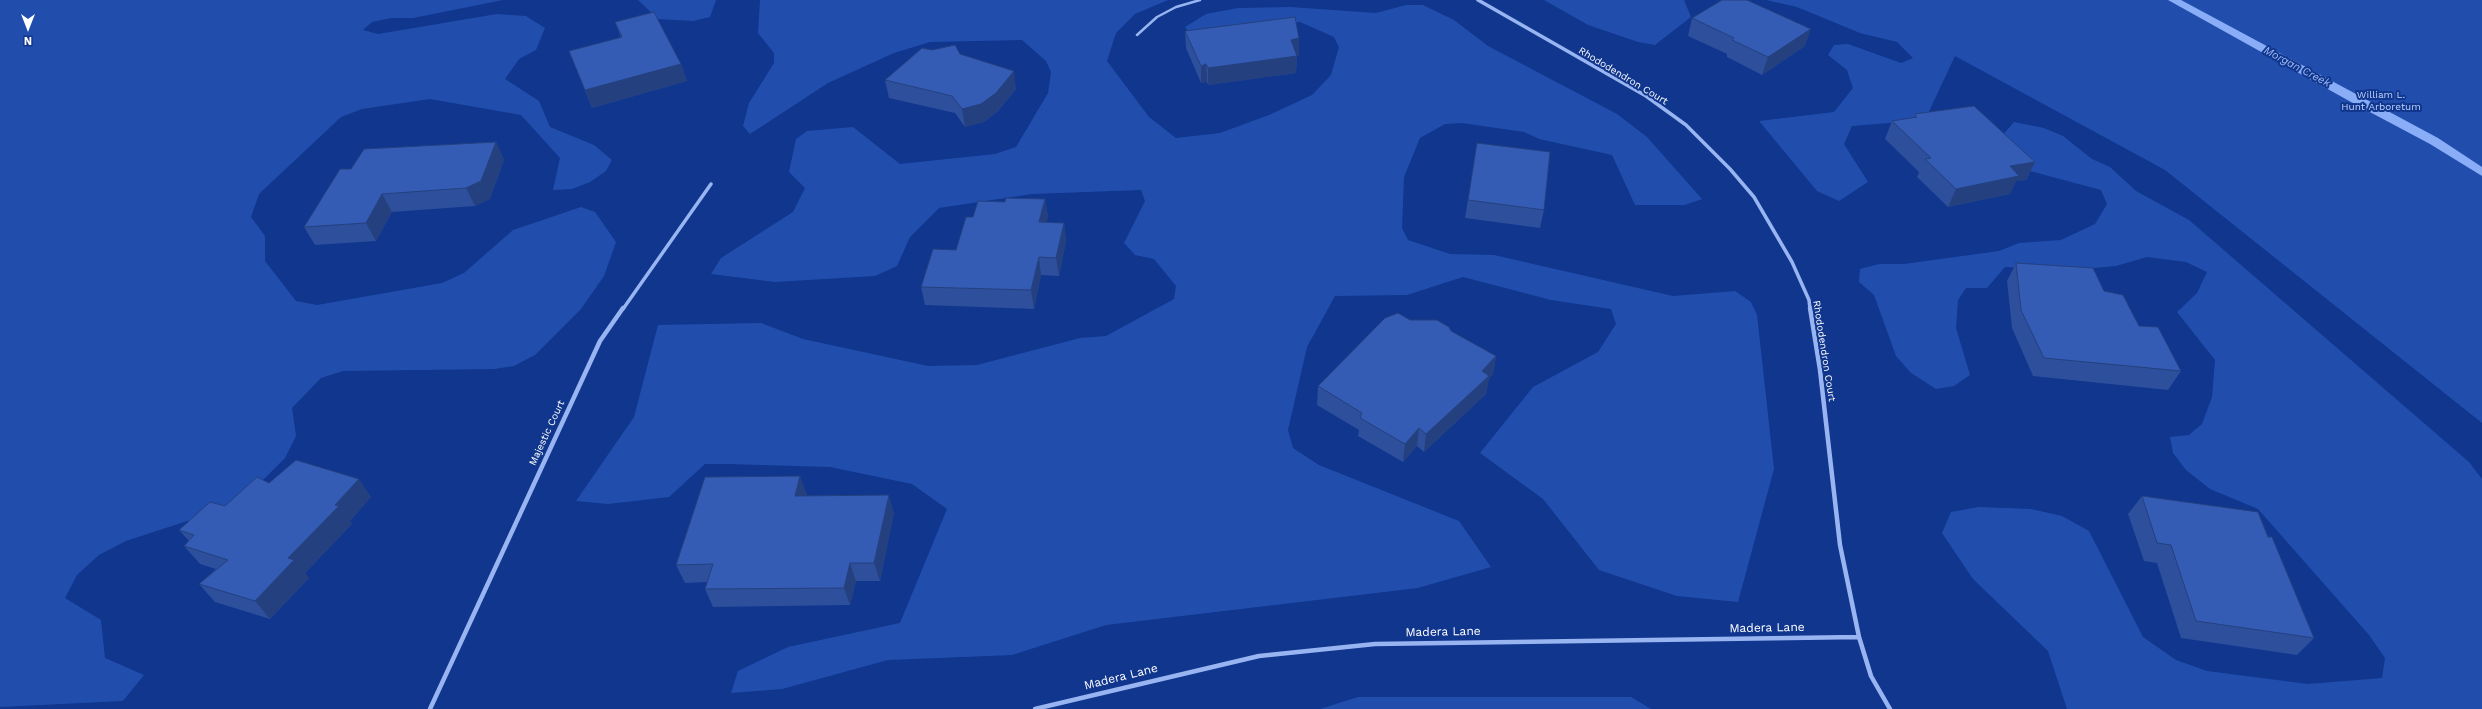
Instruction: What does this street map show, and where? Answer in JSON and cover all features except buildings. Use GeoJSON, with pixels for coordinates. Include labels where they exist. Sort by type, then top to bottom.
{"type":"FeatureCollection","features":[{"type":"Feature","properties":{"kind":"street","name":"Rhododendron Court"},"geometry":{"type":"LineString","coordinates":[[1478,0],[1646,96],[1686,125],[1711,148],[1754,197],[1792,262],[1808,300],[1820,370],[1840,545],[1859,637],[1871,676],[1890,709]]}},
{"type":"Feature","properties":{"kind":"street","name":"Majestic Court"},"geometry":{"type":"LineString","coordinates":[[430,709],[600,341],[711,184]]}},
{"type":"Feature","properties":{"kind":"street","name":"Madera Lane"},"geometry":{"type":"LineString","coordinates":[[1035,709],[1259,656],[1375,644],[1859,637]]}},
{"type":"Feature","properties":{"kind":"lane"},"geometry":{"type":"LineString","coordinates":[[1137,35],[1157,17],[1176,7],[1200,0]]}},
{"type":"Feature","properties":{"kind":"green space"},"geometry":{"type":"Polygon","coordinates":[[[0,0],[503,0],[413,18],[391,18],[372,22],[363,30],[378,34],[497,14],[526,16],[545,28],[536,50],[519,59],[505,79],[539,101],[550,127],[594,145],[612,160],[606,171],[590,182],[572,189],[553,190],[560,158],[521,115],[430,99],[362,109],[341,117],[259,194],[251,217],[265,236],[265,261],[296,301],[317,305],[442,283],[464,273],[513,230],[581,207],[595,212],[616,242],[604,276],[581,309],[535,355],[514,366],[494,369],[343,371],[321,378],[292,408],[296,436],[285,458],[251,492],[218,511],[126,541],[99,555],[77,575],[65,598],[101,620],[105,658],[144,675],[123,701],[0,707],[0,0]]]}},
{"type":"Feature","properties":{"kind":"green space"},"geometry":{"type":"Polygon","coordinates":[[[638,0],[716,0],[710,17],[693,21],[658,19],[638,0]]]}},
{"type":"Feature","properties":{"kind":"green space"},"geometry":{"type":"Polygon","coordinates":[[[760,0],[1168,0],[1135,14],[1116,33],[1107,61],[1149,117],[1176,138],[1220,133],[1269,115],[1312,95],[1331,75],[1339,47],[1334,37],[1300,22],[1285,22],[1193,37],[1185,27],[1206,14],[1238,8],[1290,7],[1376,13],[1406,5],[1423,5],[1454,20],[1488,46],[1617,114],[1647,137],[1702,199],[1685,205],[1635,205],[1612,155],[1539,139],[1524,132],[1462,123],[1445,124],[1420,138],[1404,177],[1402,228],[1408,240],[1450,254],[1494,255],[1673,296],[1735,291],[1751,302],[1757,315],[1774,469],[1738,602],[1677,596],[1599,570],[1543,499],[1480,453],[1533,387],[1598,352],[1616,324],[1611,309],[1551,300],[1463,277],[1407,295],[1335,296],[1307,347],[1288,430],[1293,448],[1319,465],[1459,521],[1491,567],[1418,588],[1106,625],[1012,655],[888,660],[782,689],[731,693],[738,671],[788,647],[900,623],[947,509],[912,484],[830,467],[728,464],[705,464],[669,497],[608,504],[576,501],[634,417],[658,325],[761,323],[803,339],[928,366],[977,365],[1080,338],[1106,336],[1174,299],[1176,286],[1154,259],[1135,255],[1124,243],[1145,201],[1141,190],[1032,194],[939,208],[910,237],[897,266],[875,276],[775,282],[711,274],[721,258],[793,212],[805,188],[789,172],[796,139],[807,131],[853,127],[900,164],[995,154],[1016,147],[1048,93],[1051,72],[1046,61],[1022,40],[930,42],[894,53],[828,83],[750,134],[743,126],[749,103],[774,63],[774,53],[758,33],[760,0]]]}},
{"type":"Feature","properties":{"kind":"green space"},"geometry":{"type":"Polygon","coordinates":[[[1544,0],[1684,0],[1691,17],[1655,45],[1638,42],[1588,25],[1544,0]]]}},
{"type":"Feature","properties":{"kind":"green space","name":"William L. Hunt Arboretum"},"geometry":{"type":"Polygon","coordinates":[[[1766,0],[2482,0],[2482,423],[2165,170],[1955,56],[1925,120],[1852,126],[1844,144],[1868,182],[1839,201],[1817,191],[1759,121],[1834,112],[1853,88],[1847,70],[1828,55],[1834,45],[1848,44],[1901,63],[1913,58],[1897,42],[1860,33],[1797,7],[1766,0]]]}},
{"type":"Feature","properties":{"kind":"green space"},"geometry":{"type":"Polygon","coordinates":[[[2014,122],[2044,128],[2063,136],[2092,159],[2110,167],[2136,191],[2189,220],[2469,462],[2482,479],[2482,709],[2067,709],[2048,651],[1973,579],[1942,533],[1951,512],[1979,507],[2031,509],[2062,516],[2089,531],[2143,637],[2176,660],[2207,671],[2308,684],[2382,678],[2385,658],[2369,635],[2258,509],[2210,489],[2186,470],[2173,453],[2170,437],[2189,435],[2202,424],[2212,397],[2215,360],[2177,312],[2197,293],[2207,272],[2186,262],[2147,257],[2116,266],[2073,270],[2005,267],[1987,288],[1966,288],[1958,300],[1956,328],[1970,375],[1954,386],[1936,389],[1911,373],[1896,356],[1874,295],[1859,282],[1860,269],[1879,264],[1904,264],[1999,251],[2019,243],[2061,240],[2095,224],[2107,204],[2101,190],[2030,171],[2001,137],[2014,122]]]}},
{"type":"Feature","properties":{"kind":"green space"},"geometry":{"type":"Polygon","coordinates":[[[1358,697],[1631,697],[1651,709],[1320,709],[1358,697]]]}},
{"type":"Feature","properties":{"kind":"waterway","name":"Morgan Creek"},"geometry":{"type":"LineString","coordinates":[[2173,0],[2355,100],[2434,141],[2482,172]]}}]}
